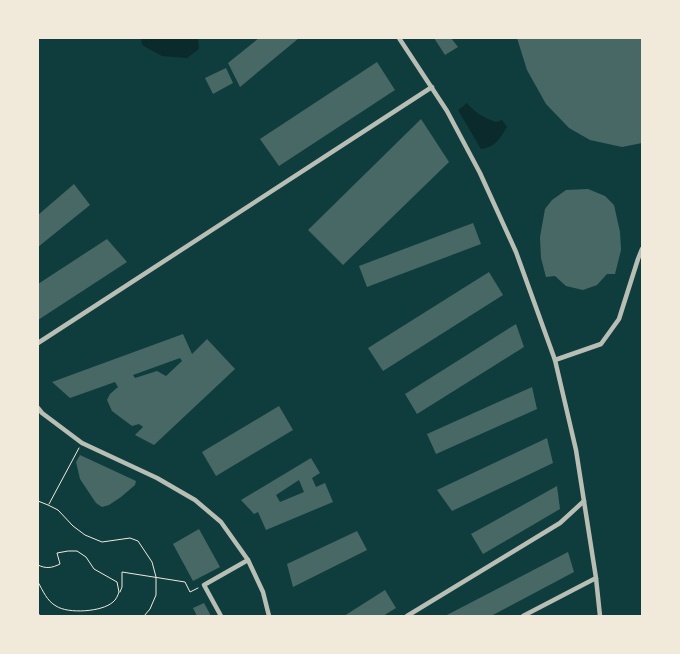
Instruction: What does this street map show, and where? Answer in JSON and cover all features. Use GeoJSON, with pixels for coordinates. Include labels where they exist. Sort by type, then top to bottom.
{"type":"FeatureCollection","features":[{"type":"Feature","properties":{"kind":"street"},"geometry":{"type":"LineString","coordinates":[[399,38],[447,111],[480,173],[516,252],[555,360],[576,450],[600,616]]}},
{"type":"Feature","properties":{"kind":"street"},"geometry":{"type":"LineString","coordinates":[[38,343],[432,87]]}},
{"type":"Feature","properties":{"kind":"street"},"geometry":{"type":"LineString","coordinates":[[555,360],[601,344],[619,319],[642,249]]}},
{"type":"Feature","properties":{"kind":"street"},"geometry":{"type":"LineString","coordinates":[[38,408],[82,443],[158,478],[194,500],[220,522],[248,560],[263,592],[269,616]]}},
{"type":"Feature","properties":{"kind":"street"},"geometry":{"type":"LineString","coordinates":[[407,616],[560,523],[584,502]]}},
{"type":"Feature","properties":{"kind":"street"},"geometry":{"type":"LineString","coordinates":[[221,616],[204,585],[248,560]]}},
{"type":"Feature","properties":{"kind":"street"},"geometry":{"type":"LineString","coordinates":[[523,616],[596,578]]}},
{"type":"Feature","properties":{"kind":"path"},"geometry":{"type":"LineString","coordinates":[[48,505],[82,443]]}},
{"type":"Feature","properties":{"kind":"path"},"geometry":{"type":"LineString","coordinates":[[38,501],[58,510],[73,526],[85,535],[102,542],[130,538],[138,541],[152,562],[156,577],[156,595],[150,610],[144,616]]}},
{"type":"Feature","properties":{"kind":"path"},"geometry":{"type":"LineString","coordinates":[[38,565],[44,568],[53,568],[60,564],[58,553],[77,551],[86,557],[94,569],[117,582],[119,592]]}},
{"type":"Feature","properties":{"kind":"path"},"geometry":{"type":"LineString","coordinates":[[38,582],[48,600],[58,608],[79,611],[103,608],[113,602],[122,587],[122,572],[185,582],[190,592],[204,585]]}},
{"type":"Feature","properties":{"kind":"water"},"geometry":{"type":"Polygon","coordinates":[[[141,38],[198,38],[199,49],[187,58],[162,56],[142,45],[141,38]]]}},
{"type":"Feature","properties":{"kind":"water"},"geometry":{"type":"Polygon","coordinates":[[[467,103],[488,119],[496,122],[502,120],[507,127],[497,141],[486,148],[481,149],[458,110],[467,103]]]}},
{"type":"Feature","properties":{"kind":"building"},"geometry":{"type":"Polygon","coordinates":[[[259,38],[299,38],[240,87],[228,63],[259,38]]]}},
{"type":"Feature","properties":{"kind":"building"},"geometry":{"type":"Polygon","coordinates":[[[434,38],[451,38],[458,47],[445,55],[434,38]]]}},
{"type":"Feature","properties":{"kind":"building"},"geometry":{"type":"Polygon","coordinates":[[[517,38],[642,38],[642,143],[622,147],[590,140],[569,128],[546,104],[527,70],[517,38]]]}},
{"type":"Feature","properties":{"kind":"building"},"geometry":{"type":"Polygon","coordinates":[[[377,62],[395,90],[279,166],[260,139],[377,62]]]}},
{"type":"Feature","properties":{"kind":"building"},"geometry":{"type":"Polygon","coordinates":[[[226,68],[233,83],[213,94],[205,78],[226,68]]]}},
{"type":"Feature","properties":{"kind":"building"},"geometry":{"type":"Polygon","coordinates":[[[421,119],[449,162],[343,265],[308,230],[421,119]]]}},
{"type":"Feature","properties":{"kind":"building"},"geometry":{"type":"Polygon","coordinates":[[[74,184],[90,205],[38,247],[38,215],[74,184]]]}},
{"type":"Feature","properties":{"kind":"building"},"geometry":{"type":"Polygon","coordinates":[[[588,189],[605,196],[614,205],[620,232],[621,250],[615,274],[607,274],[597,285],[583,290],[566,286],[555,276],[546,277],[541,258],[540,237],[545,209],[552,200],[566,190],[588,189]]]}},
{"type":"Feature","properties":{"kind":"building"},"geometry":{"type":"Polygon","coordinates":[[[473,223],[481,244],[367,287],[359,266],[473,223]]]}},
{"type":"Feature","properties":{"kind":"building"},"geometry":{"type":"Polygon","coordinates":[[[107,239],[127,262],[38,320],[38,284],[107,239]]]}},
{"type":"Feature","properties":{"kind":"building"},"geometry":{"type":"Polygon","coordinates":[[[489,272],[503,295],[383,371],[368,348],[489,272]]]}},
{"type":"Feature","properties":{"kind":"building"},"geometry":{"type":"Polygon","coordinates":[[[516,324],[524,347],[417,414],[405,394],[516,324]]]}},
{"type":"Feature","properties":{"kind":"building"},"geometry":{"type":"Polygon","coordinates":[[[183,334],[192,354],[207,339],[235,369],[154,445],[135,435],[143,427],[139,424],[132,426],[112,411],[107,400],[110,394],[118,387],[115,382],[70,398],[52,382],[183,334]],[[180,358],[133,375],[135,378],[157,371],[166,376],[182,361],[180,358]]]}},
{"type":"Feature","properties":{"kind":"building"},"geometry":{"type":"Polygon","coordinates":[[[532,387],[537,409],[436,454],[427,434],[532,387]]]}},
{"type":"Feature","properties":{"kind":"building"},"geometry":{"type":"Polygon","coordinates":[[[279,406],[293,430],[216,476],[202,452],[279,406]]]}},
{"type":"Feature","properties":{"kind":"building"},"geometry":{"type":"Polygon","coordinates":[[[547,438],[553,463],[452,511],[437,490],[547,438]]]}},
{"type":"Feature","properties":{"kind":"building"},"geometry":{"type":"Polygon","coordinates":[[[80,455],[136,481],[135,485],[109,505],[102,507],[96,503],[80,479],[76,462],[80,455]]]}},
{"type":"Feature","properties":{"kind":"building"},"geometry":{"type":"Polygon","coordinates":[[[311,458],[320,473],[312,478],[316,487],[325,483],[333,502],[266,530],[258,512],[254,514],[241,500],[311,458]],[[299,480],[276,495],[280,502],[304,492],[299,480]]]}},
{"type":"Feature","properties":{"kind":"building"},"geometry":{"type":"Polygon","coordinates":[[[557,486],[560,509],[483,554],[471,534],[557,486]]]}},
{"type":"Feature","properties":{"kind":"building"},"geometry":{"type":"Polygon","coordinates":[[[199,529],[220,567],[193,581],[173,544],[199,529]]]}},
{"type":"Feature","properties":{"kind":"building"},"geometry":{"type":"Polygon","coordinates":[[[357,531],[367,550],[293,587],[287,564],[357,531]]]}},
{"type":"Feature","properties":{"kind":"building"},"geometry":{"type":"Polygon","coordinates":[[[568,552],[574,572],[491,616],[445,616],[568,552]]]}},
{"type":"Feature","properties":{"kind":"building"},"geometry":{"type":"Polygon","coordinates":[[[385,590],[396,608],[383,616],[344,616],[385,590]]]}},
{"type":"Feature","properties":{"kind":"building"},"geometry":{"type":"Polygon","coordinates":[[[204,603],[211,616],[197,616],[193,608],[204,603]]]}}]}
